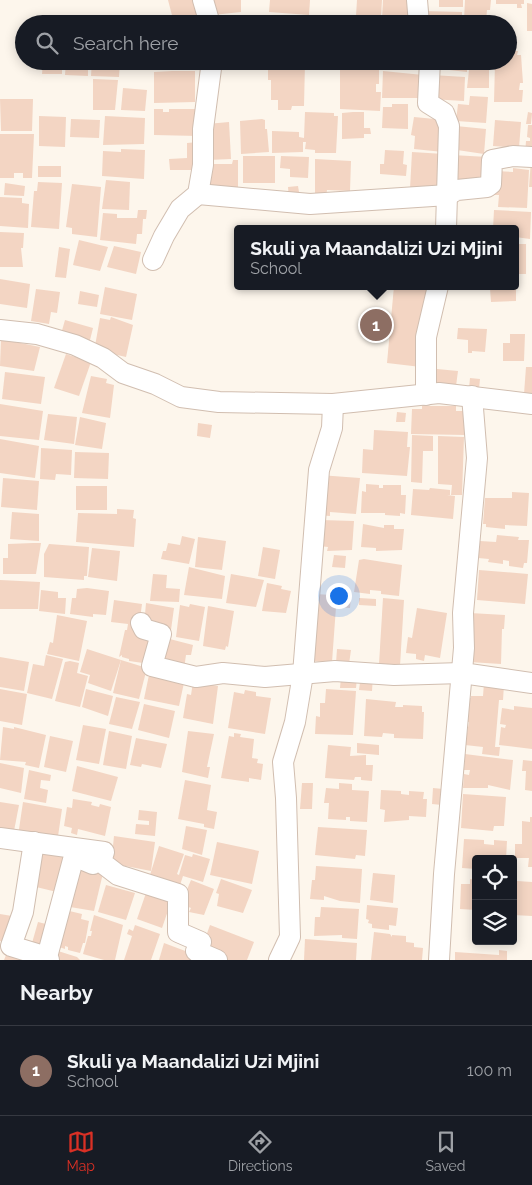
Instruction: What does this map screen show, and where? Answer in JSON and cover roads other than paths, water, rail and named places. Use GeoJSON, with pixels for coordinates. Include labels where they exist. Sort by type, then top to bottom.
{"type":"FeatureCollection","features":[{"type":"Feature","properties":{"kind":"street"},"geometry":{"type":"LineString","coordinates":[[203,0],[207,15]]}},
{"type":"Feature","properties":{"kind":"street"},"geometry":{"type":"LineString","coordinates":[[417,0],[418,15]]}},
{"type":"Feature","properties":{"kind":"street"},"geometry":{"type":"LineString","coordinates":[[153,260],[164,236],[180,210],[198,194],[203,165],[203,129],[211,70]]}},
{"type":"Feature","properties":{"kind":"street"},"geometry":{"type":"LineString","coordinates":[[430,70],[428,103],[444,114],[449,126],[446,225]]}},
{"type":"Feature","properties":{"kind":"street"},"geometry":{"type":"LineString","coordinates":[[198,194],[310,204],[448,195],[457,190],[487,187],[491,184],[492,160],[513,156],[532,157]]}},
{"type":"Feature","properties":{"kind":"street"},"geometry":{"type":"LineString","coordinates":[[426,395],[426,337],[437,290]]}},
{"type":"Feature","properties":{"kind":"street"},"geometry":{"type":"LineString","coordinates":[[0,330],[37,334],[75,345],[103,358],[123,373],[155,384],[180,398],[219,402],[333,404],[439,393],[532,404]]}},
{"type":"Feature","properties":{"kind":"street"},"geometry":{"type":"LineString","coordinates":[[439,960],[444,874],[462,673],[463,613],[477,458],[472,396]]}},
{"type":"Feature","properties":{"kind":"street"},"geometry":{"type":"LineString","coordinates":[[279,960],[290,937],[286,798],[283,762],[295,722],[303,674],[319,470],[332,428],[333,404]]}},
{"type":"Feature","properties":{"kind":"street"},"geometry":{"type":"LineString","coordinates":[[141,623],[144,629],[162,634],[152,666],[196,677],[223,674],[265,677],[334,671],[394,675],[462,673],[532,683]]}},
{"type":"Feature","properties":{"kind":"street"},"geometry":{"type":"LineString","coordinates":[[0,838],[104,852],[101,862],[118,875]]}},
{"type":"Feature","properties":{"kind":"street"},"geometry":{"type":"LineString","coordinates":[[34,842],[23,912],[6,944],[48,958],[74,856],[118,875],[178,894],[178,932],[201,942],[196,952],[217,960]]}},
{"type":"Feature","properties":{"kind":"place","name":"Skuli ya Maandalizi Uzi Mjini"},"geometry":{"type":"Point","coordinates":[376,325]}}]}
